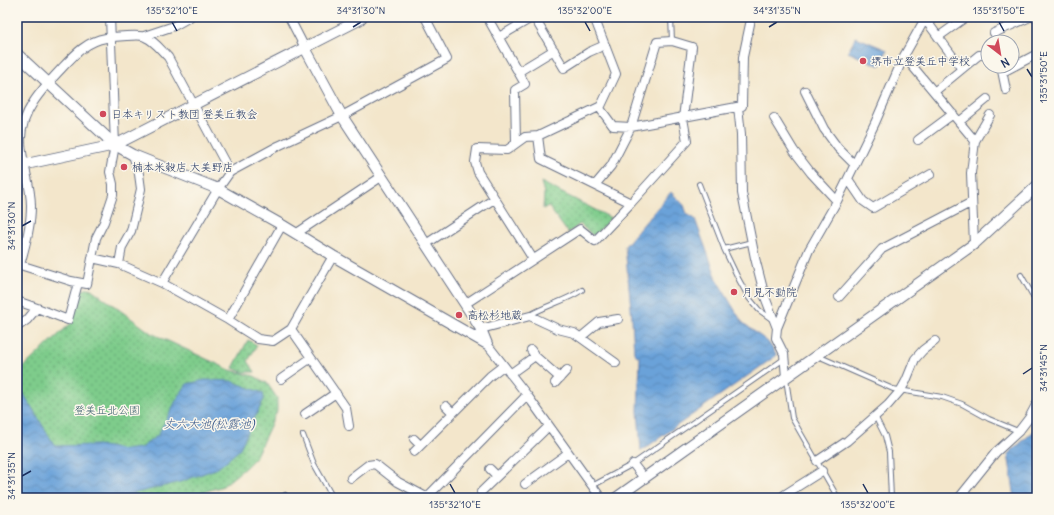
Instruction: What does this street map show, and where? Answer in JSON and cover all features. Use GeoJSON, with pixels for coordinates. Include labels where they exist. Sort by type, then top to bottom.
{"type":"FeatureCollection","features":[{"type":"Feature","properties":{"kind":"street"},"geometry":{"type":"LineString","coordinates":[[110,17],[111,37],[115,145],[110,172],[113,184],[112,195],[104,222],[96,238],[88,284],[18,265],[29,231],[31,206],[29,184],[21,165],[19,143],[24,123],[32,102],[82,47],[96,39],[111,37],[144,36],[174,26],[190,17]]}},
{"type":"Feature","properties":{"kind":"street"},"geometry":{"type":"LineString","coordinates":[[289,17],[342,116],[481,329],[487,344],[527,395],[601,498]]}},
{"type":"Feature","properties":{"kind":"street"},"geometry":{"type":"LineString","coordinates":[[162,283],[218,189],[230,172],[278,146],[342,116],[447,59],[425,17]]}},
{"type":"Feature","properties":{"kind":"street"},"geometry":{"type":"LineString","coordinates":[[487,17],[525,84],[515,90],[516,143]]}},
{"type":"Feature","properties":{"kind":"street"},"geometry":{"type":"LineString","coordinates":[[499,37],[533,17],[564,68],[590,52],[605,45]]}},
{"type":"Feature","properties":{"kind":"street"},"geometry":{"type":"LineString","coordinates":[[533,258],[478,172],[475,162],[477,149],[507,150],[525,137],[538,136],[601,106],[616,74],[594,17]]}},
{"type":"Feature","properties":{"kind":"street"},"geometry":{"type":"LineString","coordinates":[[938,37],[966,17]]}},
{"type":"Feature","properties":{"kind":"street"},"geometry":{"type":"LineString","coordinates":[[994,33],[1030,17]]}},
{"type":"Feature","properties":{"kind":"street"},"geometry":{"type":"LineString","coordinates":[[1035,17],[1037,21]]}},
{"type":"Feature","properties":{"kind":"street"},"geometry":{"type":"LineString","coordinates":[[21,165],[115,145],[194,106],[231,85],[305,48],[360,18]]}},
{"type":"Feature","properties":{"kind":"street"},"geometry":{"type":"LineString","coordinates":[[776,325],[810,250],[837,201],[875,123],[904,56],[926,18],[962,69]]}},
{"type":"Feature","properties":{"kind":"street"},"geometry":{"type":"LineString","coordinates":[[599,107],[613,126],[631,128],[742,106],[744,57],[750,24]]}},
{"type":"Feature","properties":{"kind":"street"},"geometry":{"type":"LineString","coordinates":[[144,36],[157,45],[168,57],[230,172]]}},
{"type":"Feature","properties":{"kind":"street"},"geometry":{"type":"LineString","coordinates":[[465,304],[533,258],[580,229],[595,241],[687,141],[683,118],[692,47],[672,41],[656,42],[631,128],[611,166],[595,185]]}},
{"type":"Feature","properties":{"kind":"street"},"geometry":{"type":"LineString","coordinates":[[518,72],[554,50]]}},
{"type":"Feature","properties":{"kind":"street"},"geometry":{"type":"LineString","coordinates":[[17,54],[115,145],[133,155],[218,189],[297,233],[333,256],[487,344]]}},
{"type":"Feature","properties":{"kind":"street"},"geometry":{"type":"LineString","coordinates":[[1020,61],[1037,54]]}},
{"type":"Feature","properties":{"kind":"street"},"geometry":{"type":"LineString","coordinates":[[934,92],[980,55]]}},
{"type":"Feature","properties":{"kind":"street"},"geometry":{"type":"LineString","coordinates":[[904,56],[975,141]]}},
{"type":"Feature","properties":{"kind":"street"},"geometry":{"type":"LineString","coordinates":[[1003,74],[1006,90]]}},
{"type":"Feature","properties":{"kind":"street"},"geometry":{"type":"LineString","coordinates":[[805,91],[824,129],[838,148],[855,165]]}},
{"type":"Feature","properties":{"kind":"street"},"geometry":{"type":"LineString","coordinates":[[959,122],[987,99]]}},
{"type":"Feature","properties":{"kind":"street"},"geometry":{"type":"LineString","coordinates":[[738,107],[741,134],[742,192],[765,297],[776,325],[776,338],[784,354],[786,377]]}},
{"type":"Feature","properties":{"kind":"street"},"geometry":{"type":"LineString","coordinates":[[918,140],[953,114]]}},
{"type":"Feature","properties":{"kind":"street"},"geometry":{"type":"LineString","coordinates":[[974,244],[971,173],[975,141],[990,115]]}},
{"type":"Feature","properties":{"kind":"street"},"geometry":{"type":"LineString","coordinates":[[774,118],[794,151],[811,173],[837,201]]}},
{"type":"Feature","properties":{"kind":"street"},"geometry":{"type":"LineString","coordinates":[[538,136],[541,159],[631,203]]}},
{"type":"Feature","properties":{"kind":"street"},"geometry":{"type":"LineString","coordinates":[[119,264],[122,247],[131,231],[141,188],[140,174],[133,155]]}},
{"type":"Feature","properties":{"kind":"street"},"geometry":{"type":"LineString","coordinates":[[848,179],[863,201],[873,208],[930,174]]}},
{"type":"Feature","properties":{"kind":"street"},"geometry":{"type":"LineString","coordinates":[[297,233],[381,177]]}},
{"type":"Feature","properties":{"kind":"street"},"geometry":{"type":"LineString","coordinates":[[616,498],[974,244],[1037,186]]}},
{"type":"Feature","properties":{"kind":"street"},"geometry":{"type":"LineString","coordinates":[[426,244],[494,198]]}},
{"type":"Feature","properties":{"kind":"street"},"geometry":{"type":"LineString","coordinates":[[839,297],[882,249],[972,202]]}},
{"type":"Feature","properties":{"kind":"street"},"geometry":{"type":"LineString","coordinates":[[228,320],[282,225]]}},
{"type":"Feature","properties":{"kind":"street"},"geometry":{"type":"LineString","coordinates":[[92,258],[119,264],[162,283],[228,320],[258,339],[273,341],[291,329],[333,256]]}},
{"type":"Feature","properties":{"kind":"street"},"geometry":{"type":"LineString","coordinates":[[17,301],[68,320],[78,282]]}},
{"type":"Feature","properties":{"kind":"street"},"geometry":{"type":"LineString","coordinates":[[17,327],[27,320],[37,308]]}},
{"type":"Feature","properties":{"kind":"street"},"geometry":{"type":"LineString","coordinates":[[481,329],[530,316],[558,329],[574,333],[616,363]]}},
{"type":"Feature","properties":{"kind":"street"},"geometry":{"type":"LineString","coordinates":[[580,337],[599,322],[618,319]]}},
{"type":"Feature","properties":{"kind":"street"},"geometry":{"type":"LineString","coordinates":[[291,329],[346,408],[348,426]]}},
{"type":"Feature","properties":{"kind":"street"},"geometry":{"type":"LineString","coordinates":[[817,461],[847,441],[888,405],[901,390],[915,359],[934,341]]}},
{"type":"Feature","properties":{"kind":"street"},"geometry":{"type":"LineString","coordinates":[[510,374],[533,353],[557,381],[567,370]]}},
{"type":"Feature","properties":{"kind":"street"},"geometry":{"type":"LineString","coordinates":[[280,379],[311,358]]}},
{"type":"Feature","properties":{"kind":"street"},"geometry":{"type":"LineString","coordinates":[[414,452],[490,376],[503,366]]}},
{"type":"Feature","properties":{"kind":"street"},"geometry":{"type":"LineString","coordinates":[[305,414],[336,393]]}},
{"type":"Feature","properties":{"kind":"street"},"geometry":{"type":"LineString","coordinates":[[351,478],[368,466],[375,464],[398,482],[428,498],[527,395]]}},
{"type":"Feature","properties":{"kind":"street"},"geometry":{"type":"LineString","coordinates":[[959,498],[996,452],[1019,431],[1029,418],[1037,403]]}},
{"type":"Feature","properties":{"kind":"street"},"geometry":{"type":"LineString","coordinates":[[446,406],[453,413]]}},
{"type":"Feature","properties":{"kind":"street"},"geometry":{"type":"LineString","coordinates":[[481,492],[549,426]]}},
{"type":"Feature","properties":{"kind":"street"},"geometry":{"type":"LineString","coordinates":[[414,439],[420,446]]}},
{"type":"Feature","properties":{"kind":"street"},"geometry":{"type":"LineString","coordinates":[[525,484],[568,453]]}},
{"type":"Feature","properties":{"kind":"street"},"geometry":{"type":"LineString","coordinates":[[633,464],[644,478]]}},
{"type":"Feature","properties":{"kind":"street"},"geometry":{"type":"LineString","coordinates":[[490,469],[497,476]]}},
{"type":"Feature","properties":{"kind":"street"},"geometry":{"type":"LineString","coordinates":[[783,498],[784,495],[822,471]]}},
{"type":"Feature","properties":{"kind":"lane"},"geometry":{"type":"LineString","coordinates":[[671,17],[672,41]]}},
{"type":"Feature","properties":{"kind":"lane"},"geometry":{"type":"LineString","coordinates":[[699,184],[724,249],[749,298],[758,310],[776,325]]}},
{"type":"Feature","properties":{"kind":"lane"},"geometry":{"type":"LineString","coordinates":[[724,249],[752,242]]}},
{"type":"Feature","properties":{"kind":"lane"},"geometry":{"type":"LineString","coordinates":[[1021,275],[1037,303]]}},
{"type":"Feature","properties":{"kind":"lane"},"geometry":{"type":"LineString","coordinates":[[530,316],[543,308],[570,298],[582,290]]}},
{"type":"Feature","properties":{"kind":"lane"},"geometry":{"type":"LineString","coordinates":[[816,356],[893,389],[942,397],[962,404],[989,419],[1019,431]]}},
{"type":"Feature","properties":{"kind":"lane"},"geometry":{"type":"LineString","coordinates":[[592,486],[633,464],[784,358]]}},
{"type":"Feature","properties":{"kind":"lane"},"geometry":{"type":"LineString","coordinates":[[786,377],[792,418],[838,498]]}},
{"type":"Feature","properties":{"kind":"lane"},"geometry":{"type":"LineString","coordinates":[[875,416],[885,436],[889,452],[891,498]]}},
{"type":"Feature","properties":{"kind":"lane"},"geometry":{"type":"LineString","coordinates":[[303,435],[314,464],[333,498]]}},
{"type":"Feature","properties":{"kind":"green space"},"geometry":{"type":"Polygon","coordinates":[[[541,182],[611,218],[595,235],[592,235],[580,224],[568,233],[548,206],[543,209],[544,193],[541,182]]]}},
{"type":"Feature","properties":{"kind":"green space","name":"登美丘北公園"},"geometry":{"type":"Polygon","coordinates":[[[90,288],[151,333],[230,370],[254,376],[267,383],[277,398],[277,411],[255,458],[223,486],[185,498],[17,498],[17,373],[71,323],[78,291],[90,288]]]}},
{"type":"Feature","properties":{"kind":"green space"},"geometry":{"type":"Polygon","coordinates":[[[248,340],[257,345],[248,361],[255,372],[242,372],[233,368],[248,340]]]}},
{"type":"Feature","properties":{"kind":"water"},"geometry":{"type":"Polygon","coordinates":[[[856,37],[887,50],[880,66],[848,52],[856,37]]]}},
{"type":"Feature","properties":{"kind":"water"},"geometry":{"type":"Polygon","coordinates":[[[671,192],[684,205],[687,214],[695,219],[718,282],[742,322],[768,342],[777,355],[641,451],[638,411],[640,358],[634,353],[625,246],[671,192]]]}},
{"type":"Feature","properties":{"kind":"water","name":"丈六大池(松露池)"},"geometry":{"type":"Polygon","coordinates":[[[205,380],[231,381],[263,393],[264,399],[239,450],[218,468],[180,482],[115,498],[17,498],[17,383],[55,446],[98,445],[123,450],[141,448],[158,435],[177,399],[187,384],[205,380]]]}},
{"type":"Feature","properties":{"kind":"water"},"geometry":{"type":"Polygon","coordinates":[[[1034,431],[1037,433],[1037,498],[1015,498],[1008,454],[1034,431]]]}},
{"type":"Feature","properties":{"kind":"place","name":"堺市立登美丘中学校"},"geometry":{"type":"Point","coordinates":[863,61]}},
{"type":"Feature","properties":{"kind":"place","name":"日本キリスト教団 登美丘教会"},"geometry":{"type":"Point","coordinates":[103,114]}},
{"type":"Feature","properties":{"kind":"place","name":"楠本米穀店 大美野店"},"geometry":{"type":"Point","coordinates":[124,167]}},
{"type":"Feature","properties":{"kind":"place","name":"月見不動院"},"geometry":{"type":"Point","coordinates":[734,292]}},
{"type":"Feature","properties":{"kind":"place","name":"高松杉地蔵"},"geometry":{"type":"Point","coordinates":[459,315]}}]}
